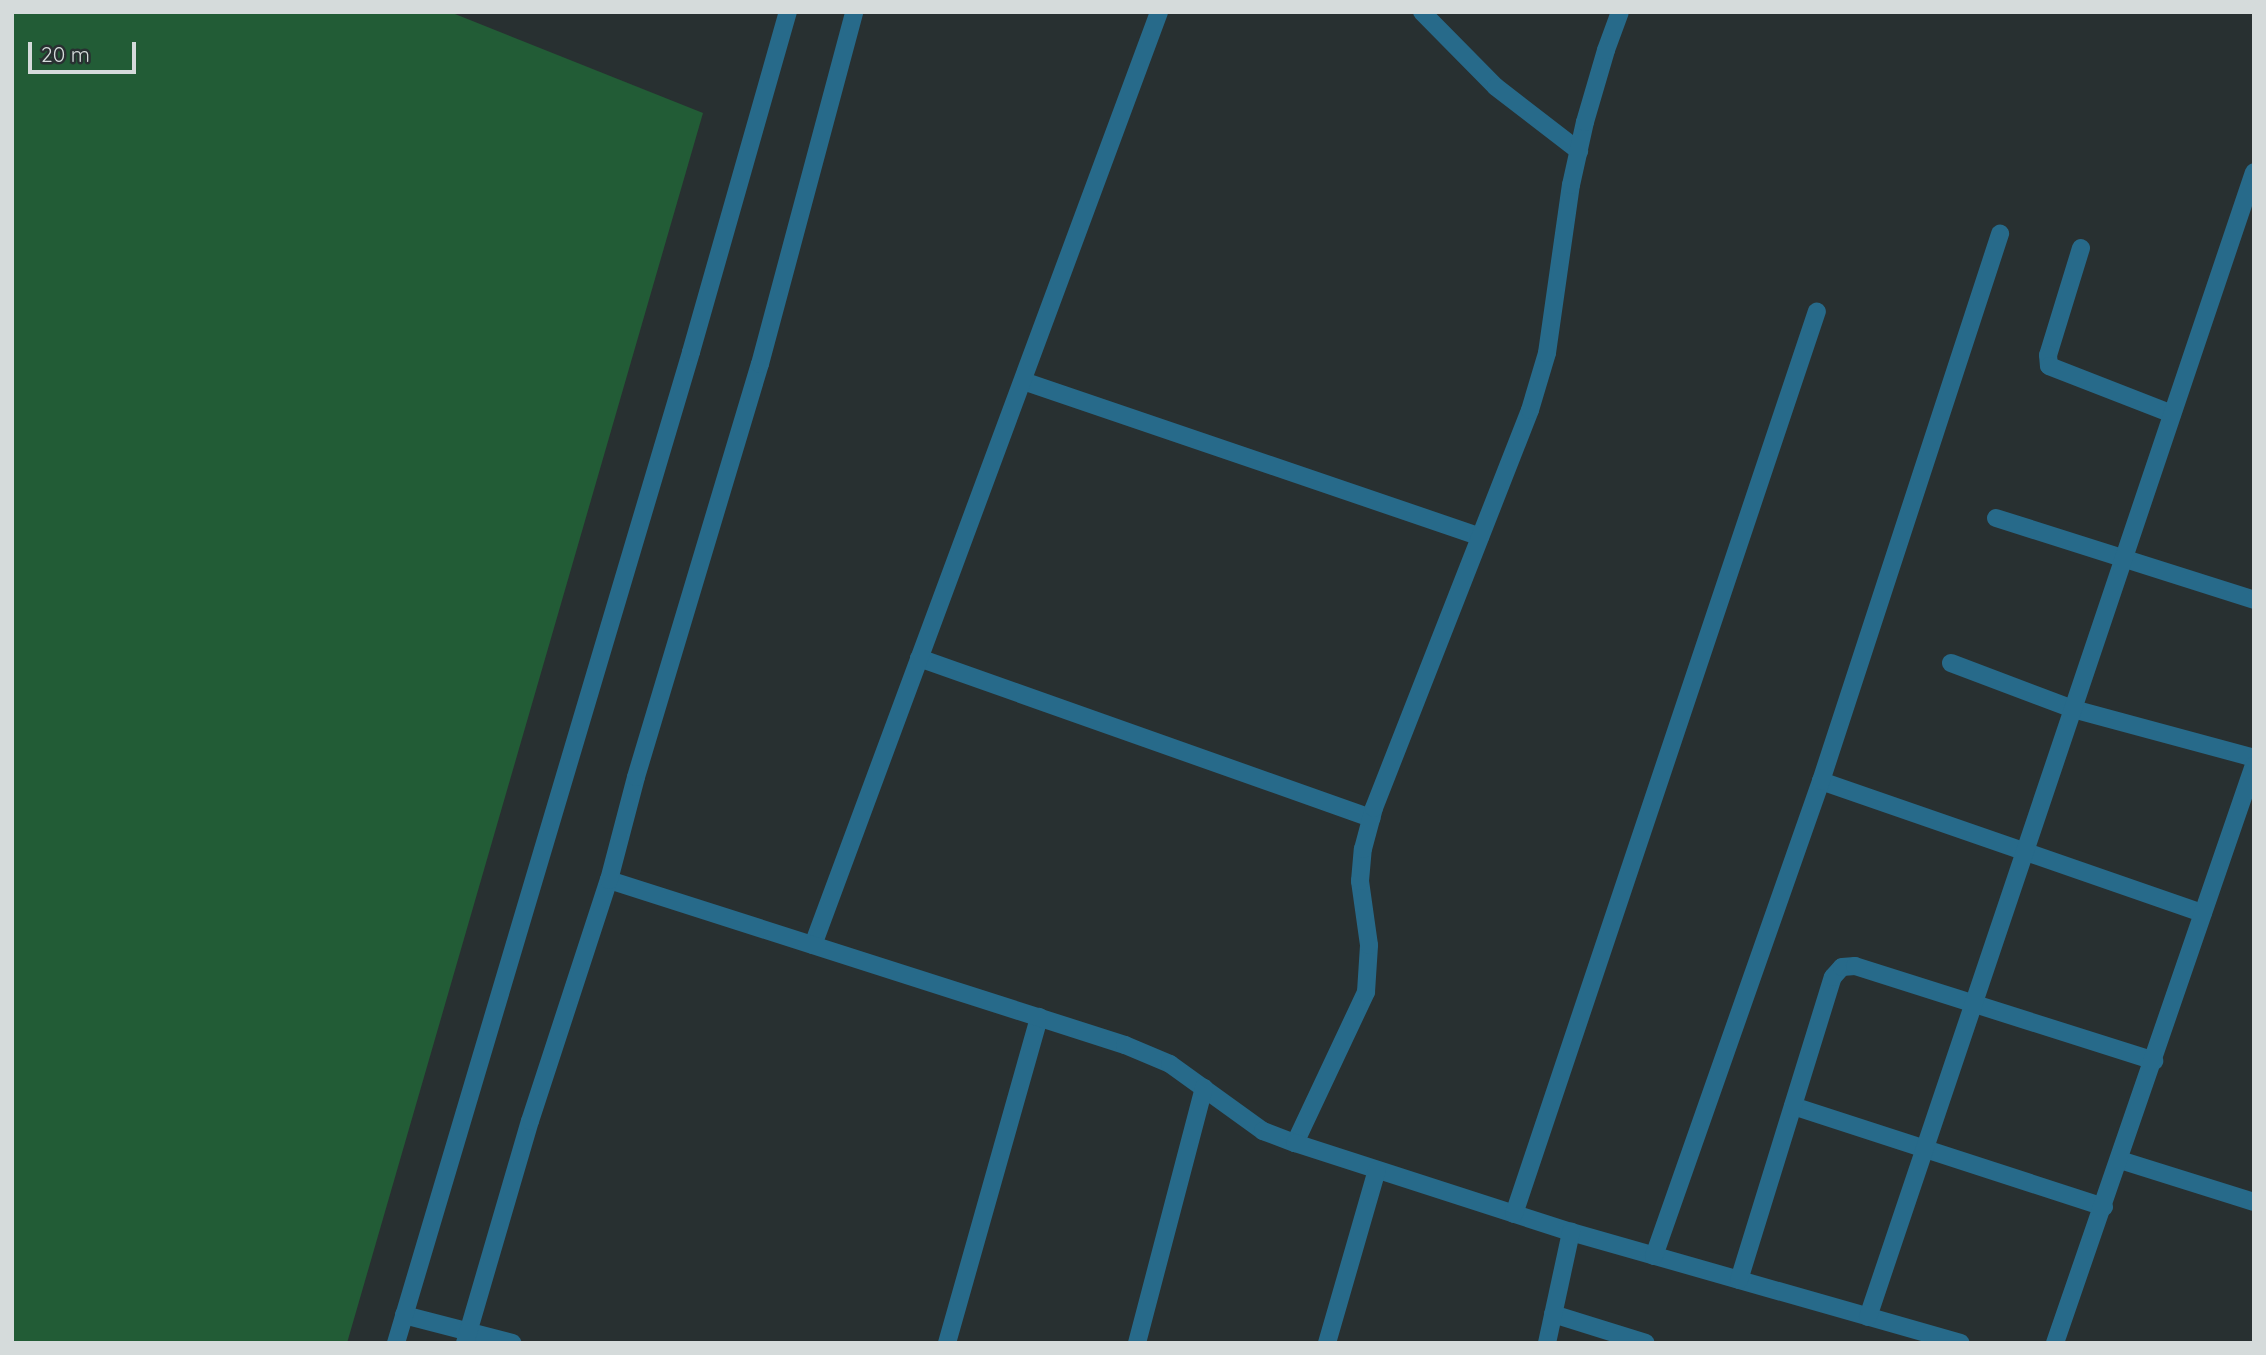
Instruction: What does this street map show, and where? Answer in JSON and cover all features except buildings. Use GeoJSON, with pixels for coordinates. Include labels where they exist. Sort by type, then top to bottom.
{"type":"FeatureCollection","features":[{"type":"Feature","properties":{"kind":"street"},"geometry":{"type":"LineString","coordinates":[[396,1343],[683,379],[788,12]]}},
{"type":"Feature","properties":{"kind":"street"},"geometry":{"type":"LineString","coordinates":[[466,1336],[530,1121],[609,880],[636,777],[760,364],[854,12]]}},
{"type":"Feature","properties":{"kind":"street"},"geometry":{"type":"LineString","coordinates":[[813,945],[1159,12]]}},
{"type":"Feature","properties":{"kind":"street"},"geometry":{"type":"LineString","coordinates":[[1422,12],[1496,88],[1579,151]]}},
{"type":"Feature","properties":{"kind":"street"},"geometry":{"type":"LineString","coordinates":[[1295,1143],[1366,992],[1369,945],[1360,881],[1363,849],[1372,818],[1530,411],[1547,353],[1579,151],[1602,62],[1620,12]]}},
{"type":"Feature","properties":{"kind":"street"},"geometry":{"type":"LineString","coordinates":[[1868,1317],[2254,172]]}},
{"type":"Feature","properties":{"kind":"street"},"geometry":{"type":"LineString","coordinates":[[1654,1256],[1821,782],[2000,234]]}},
{"type":"Feature","properties":{"kind":"street"},"geometry":{"type":"LineString","coordinates":[[2081,248],[2048,355],[2049,366],[2172,414]]}},
{"type":"Feature","properties":{"kind":"street"},"geometry":{"type":"LineString","coordinates":[[1514,1214],[1817,312]]}},
{"type":"Feature","properties":{"kind":"street"},"geometry":{"type":"LineString","coordinates":[[1023,381],[1480,537]]}},
{"type":"Feature","properties":{"kind":"street"},"geometry":{"type":"LineString","coordinates":[[1996,518],[2254,600]]}},
{"type":"Feature","properties":{"kind":"street"},"geometry":{"type":"LineString","coordinates":[[919,658],[1372,818]]}},
{"type":"Feature","properties":{"kind":"street"},"geometry":{"type":"LineString","coordinates":[[1951,663],[2073,709],[2254,758]]}},
{"type":"Feature","properties":{"kind":"street"},"geometry":{"type":"LineString","coordinates":[[2055,1343],[2254,765]]}},
{"type":"Feature","properties":{"kind":"street"},"geometry":{"type":"LineString","coordinates":[[1821,782],[2203,914]]}},
{"type":"Feature","properties":{"kind":"street"},"geometry":{"type":"LineString","coordinates":[[609,880],[1125,1045],[1170,1064],[1264,1131],[1295,1143],[1571,1232],[1960,1343]]}},
{"type":"Feature","properties":{"kind":"street"},"geometry":{"type":"LineString","coordinates":[[1739,1280],[1833,977],[1842,967],[1855,966],[2154,1061]]}},
{"type":"Feature","properties":{"kind":"street"},"geometry":{"type":"LineString","coordinates":[[947,1343],[1039,1017]]}},
{"type":"Feature","properties":{"kind":"street"},"geometry":{"type":"LineString","coordinates":[[1137,1343],[1204,1088]]}},
{"type":"Feature","properties":{"kind":"street"},"geometry":{"type":"LineString","coordinates":[[1793,1106],[2104,1207]]}},
{"type":"Feature","properties":{"kind":"street"},"geometry":{"type":"LineString","coordinates":[[2120,1160],[2254,1202]]}},
{"type":"Feature","properties":{"kind":"street"},"geometry":{"type":"LineString","coordinates":[[1327,1343],[1377,1170]]}},
{"type":"Feature","properties":{"kind":"street"},"geometry":{"type":"LineString","coordinates":[[1547,1343],[1571,1232]]}},
{"type":"Feature","properties":{"kind":"street"},"geometry":{"type":"LineString","coordinates":[[1553,1314],[1646,1343]]}},
{"type":"Feature","properties":{"kind":"street"},"geometry":{"type":"LineString","coordinates":[[404,1315],[466,1336],[512,1343]]}},
{"type":"Feature","properties":{"kind":"green space"},"geometry":{"type":"Polygon","coordinates":[[[12,12],[450,12],[703,113],[347,1343],[12,1343],[12,12]]]}}]}
